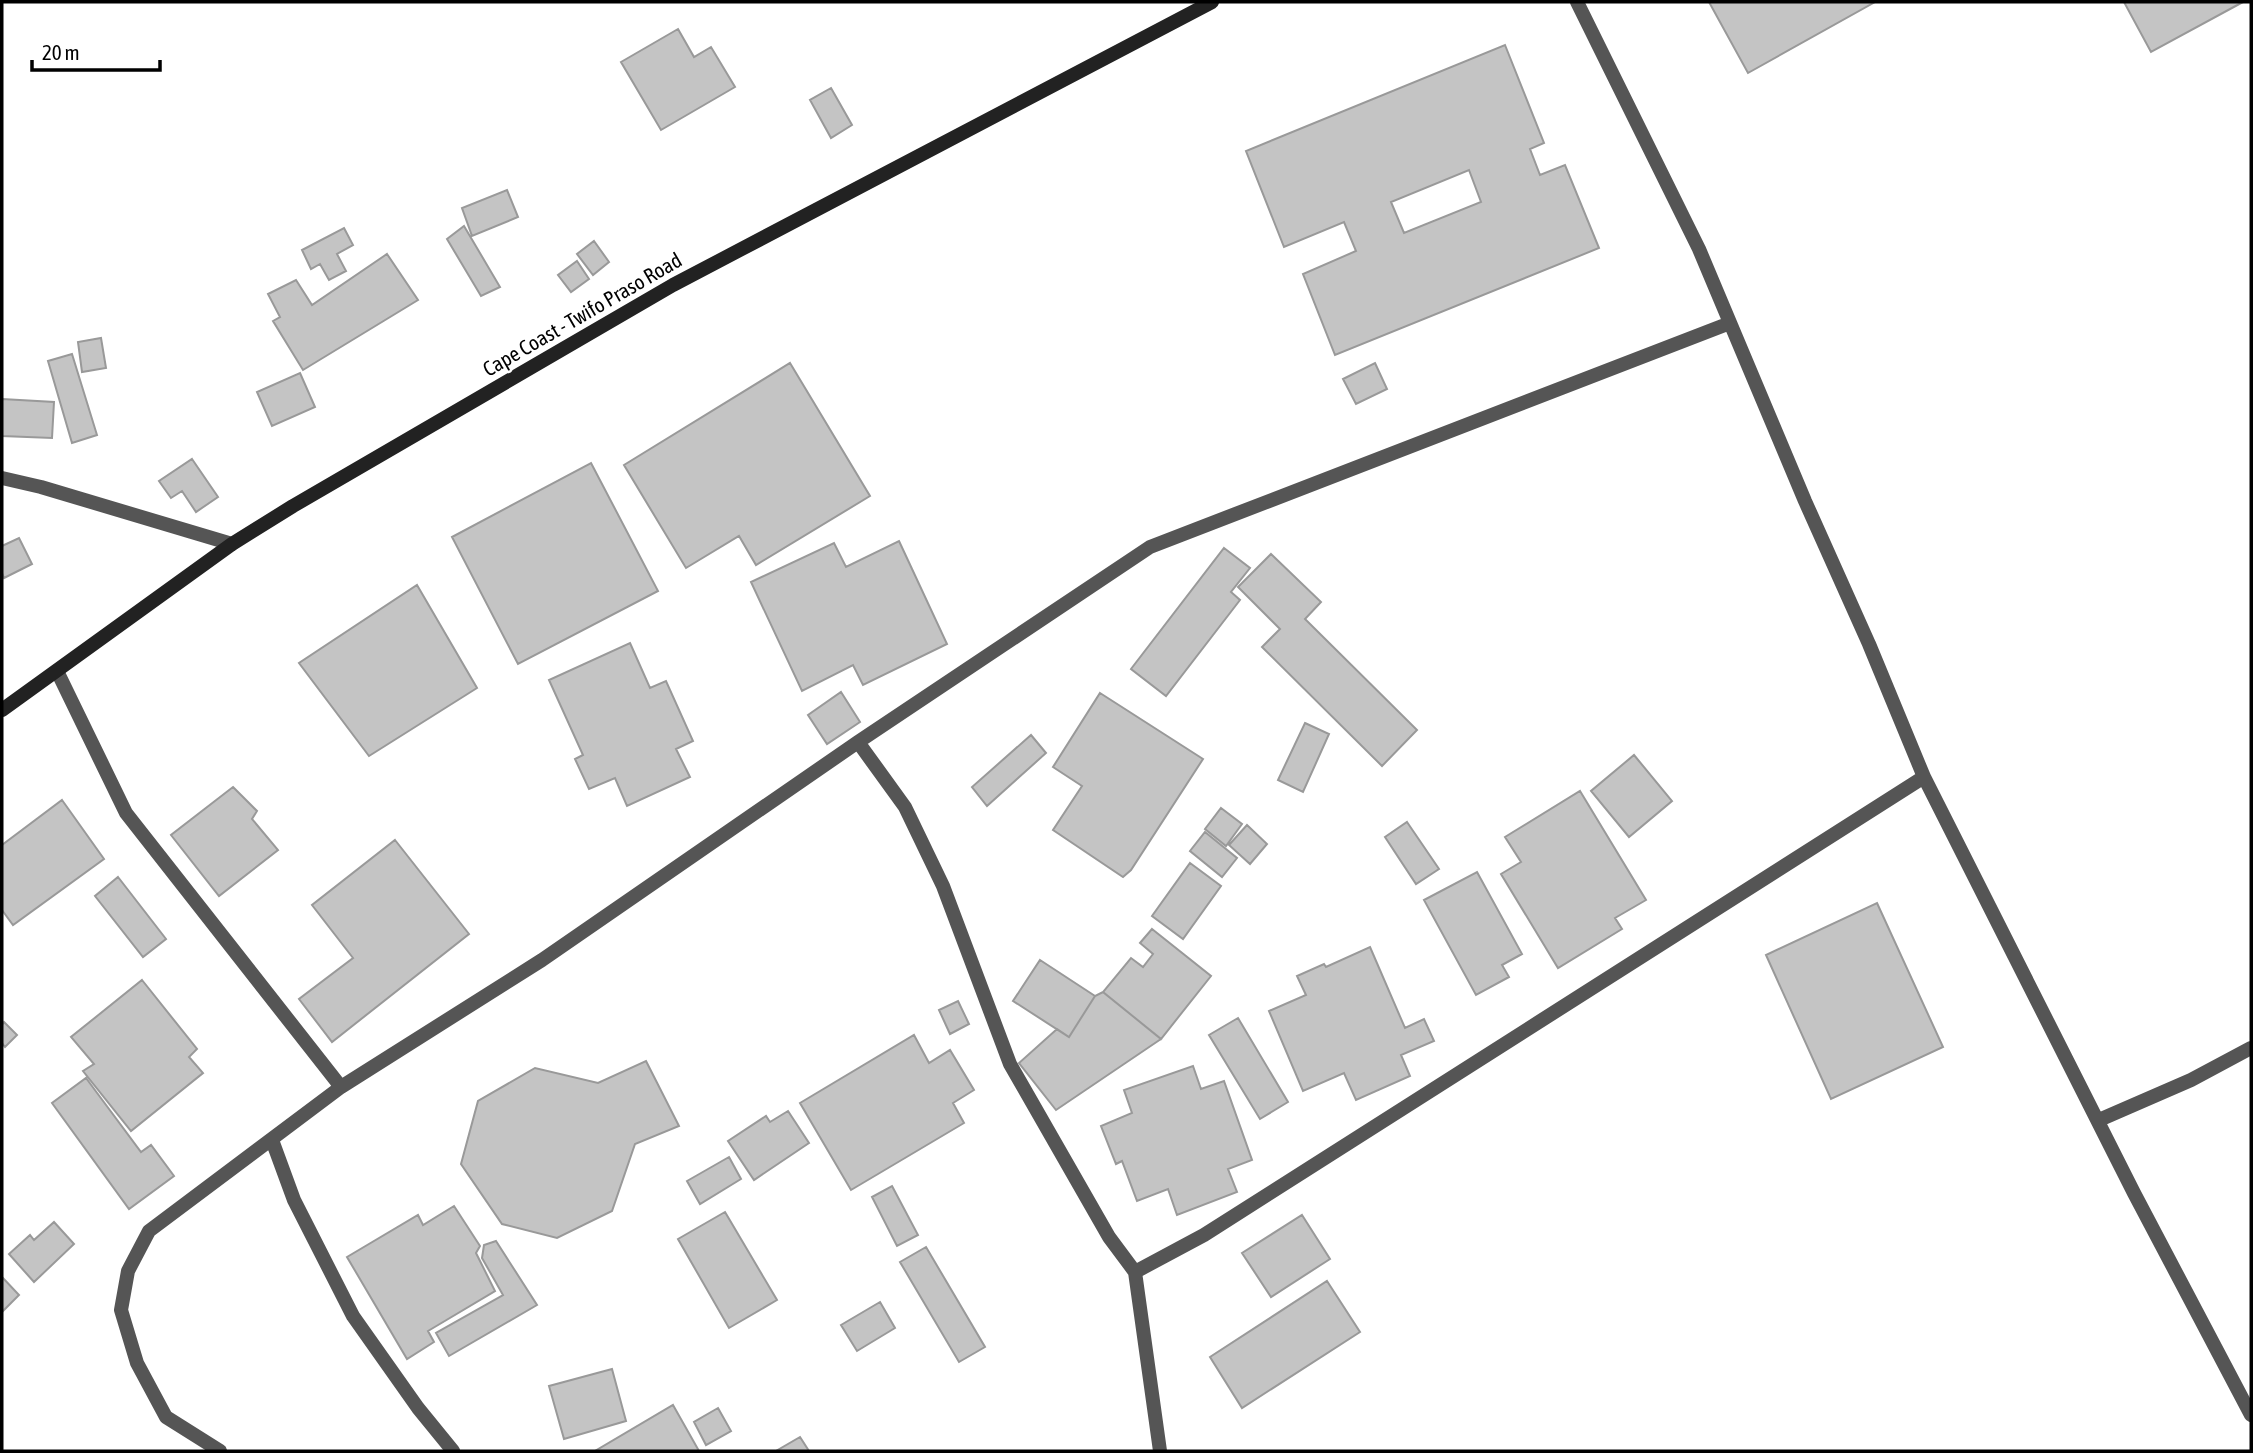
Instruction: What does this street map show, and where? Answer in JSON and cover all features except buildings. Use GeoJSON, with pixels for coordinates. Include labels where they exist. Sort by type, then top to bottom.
{"type":"FeatureCollection","features":[{"type":"Feature","properties":{"kind":"main road","name":"Cape Coast - Twifo Praso Road"},"geometry":{"type":"LineString","coordinates":[[2,710],[232,544],[673,285],[1212,2]]}},
{"type":"Feature","properties":{"kind":"street"},"geometry":{"type":"LineString","coordinates":[[1577,2],[1699,249],[1924,777],[2134,1193],[2251,1415]]}},
{"type":"Feature","properties":{"kind":"street"},"geometry":{"type":"LineString","coordinates":[[220,1451],[166,1417],[137,1363],[121,1311],[128,1271],[149,1231],[341,1087],[542,960],[859,742],[1150,547],[1730,323]]}},
{"type":"Feature","properties":{"kind":"street"},"geometry":{"type":"LineString","coordinates":[[2,478],[41,486],[232,544]]}},
{"type":"Feature","properties":{"kind":"street"},"geometry":{"type":"LineString","coordinates":[[57,671],[126,813],[341,1087]]}},
{"type":"Feature","properties":{"kind":"street"},"geometry":{"type":"LineString","coordinates":[[859,742],[905,807],[943,886],[1010,1064],[1109,1237],[1135,1272],[1160,1451]]}},
{"type":"Feature","properties":{"kind":"street"},"geometry":{"type":"LineString","coordinates":[[1135,1272],[1204,1235],[1924,777]]}},
{"type":"Feature","properties":{"kind":"street"},"geometry":{"type":"LineString","coordinates":[[2099,1120],[2191,1080],[2251,1048]]}},
{"type":"Feature","properties":{"kind":"street"},"geometry":{"type":"LineString","coordinates":[[272,1140],[294,1200],[353,1317],[418,1409],[453,1451]]}}]}
